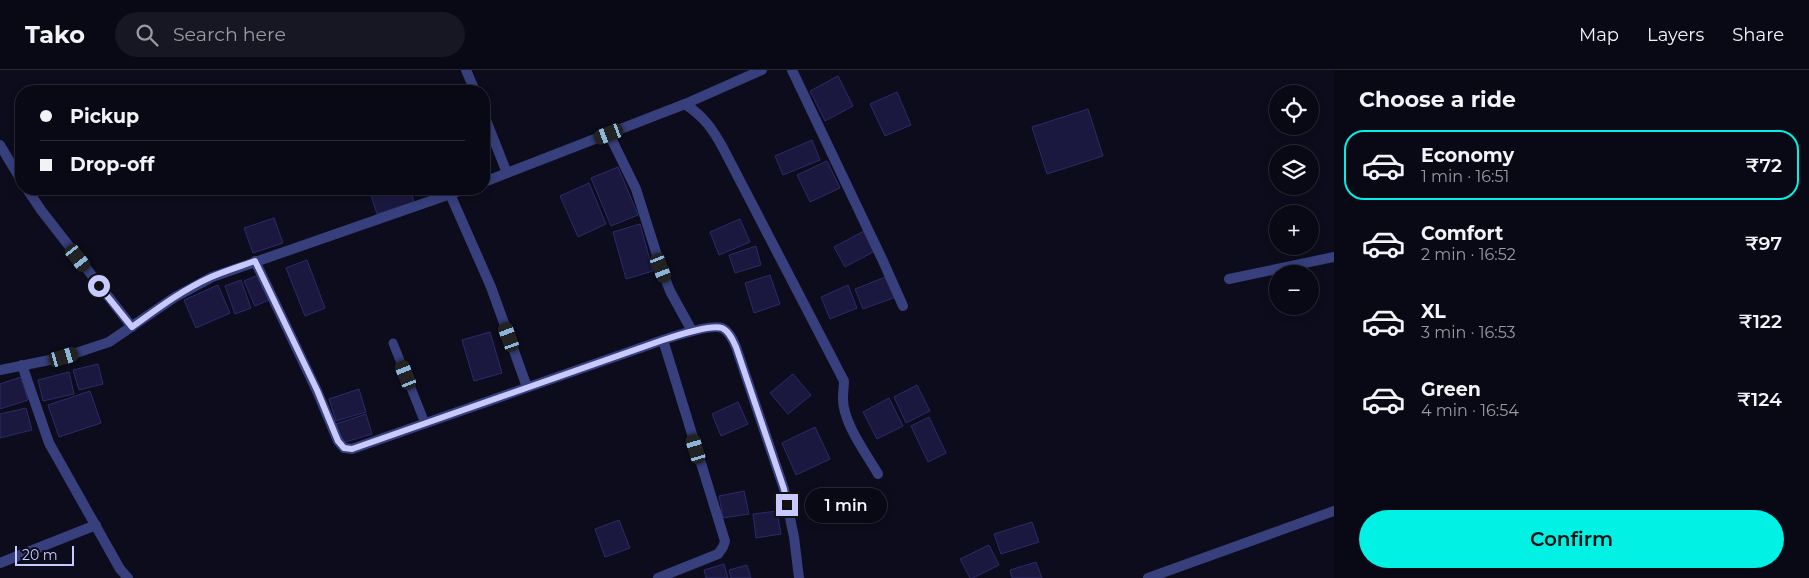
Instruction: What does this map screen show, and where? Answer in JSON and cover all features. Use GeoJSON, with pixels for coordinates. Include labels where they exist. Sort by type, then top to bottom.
{"type":"FeatureCollection","features":[{"type":"Feature","properties":{"kind":"street"},"geometry":{"type":"LineString","coordinates":[[466,70],[472,85]]}},
{"type":"Feature","properties":{"kind":"street"},"geometry":{"type":"LineString","coordinates":[[490,180],[685,104],[762,70]]}},
{"type":"Feature","properties":{"kind":"street"},"geometry":{"type":"LineString","coordinates":[[792,70],[903,306]]}},
{"type":"Feature","properties":{"kind":"street"},"geometry":{"type":"LineString","coordinates":[[685,104],[705,120],[723,148],[844,381],[842,398],[844,410],[878,474]]}},
{"type":"Feature","properties":{"kind":"street"},"geometry":{"type":"LineString","coordinates":[[490,130],[507,173]]}},
{"type":"Feature","properties":{"kind":"street"},"geometry":{"type":"LineString","coordinates":[[609,134],[636,189],[670,291],[692,331]]}},
{"type":"Feature","properties":{"kind":"street"},"geometry":{"type":"LineString","coordinates":[[0,145],[15,170]]}},
{"type":"Feature","properties":{"kind":"street"},"geometry":{"type":"LineString","coordinates":[[31,195],[132,327]]}},
{"type":"Feature","properties":{"kind":"street"},"geometry":{"type":"LineString","coordinates":[[0,370],[86,350],[109,342],[175,296],[212,277],[447,195]]}},
{"type":"Feature","properties":{"kind":"street"},"geometry":{"type":"LineString","coordinates":[[450,195],[491,287],[527,387]]}},
{"type":"Feature","properties":{"kind":"street"},"geometry":{"type":"LineString","coordinates":[[1229,279],[1334,257]]}},
{"type":"Feature","properties":{"kind":"street"},"geometry":{"type":"LineString","coordinates":[[255,261],[317,390],[338,441],[344,448],[352,449],[663,340],[692,331],[716,327],[722,328],[730,336],[736,347],[784,489],[794,537],[799,578]]}},
{"type":"Feature","properties":{"kind":"street"},"geometry":{"type":"LineString","coordinates":[[658,578],[718,554],[725,540],[663,340]]}},
{"type":"Feature","properties":{"kind":"street"},"geometry":{"type":"LineString","coordinates":[[22,365],[49,443],[120,569],[128,578]]}},
{"type":"Feature","properties":{"kind":"street"},"geometry":{"type":"LineString","coordinates":[[1148,578],[1334,511]]}},
{"type":"Feature","properties":{"kind":"street"},"geometry":{"type":"LineString","coordinates":[[0,563],[96,525]]}},
{"type":"Feature","properties":{"kind":"lane"},"geometry":{"type":"LineString","coordinates":[[393,343],[425,422]]}},
{"type":"Feature","properties":{"kind":"building"},"geometry":{"type":"Polygon","coordinates":[[[838,76],[853,106],[825,121],[810,91],[838,76]]]}},
{"type":"Feature","properties":{"kind":"building"},"geometry":{"type":"Polygon","coordinates":[[[897,92],[911,125],[885,136],[870,104],[897,92]]]}},
{"type":"Feature","properties":{"kind":"building"},"geometry":{"type":"Polygon","coordinates":[[[1088,109],[1103,156],[1047,174],[1032,127],[1088,109]]]}},
{"type":"Feature","properties":{"kind":"building"},"geometry":{"type":"Polygon","coordinates":[[[812,140],[820,160],[783,175],[775,156],[812,140]]]}},
{"type":"Feature","properties":{"kind":"building"},"geometry":{"type":"Polygon","coordinates":[[[827,161],[840,188],[810,202],[797,175],[827,161]]]}},
{"type":"Feature","properties":{"kind":"building"},"geometry":{"type":"Polygon","coordinates":[[[618,167],[638,215],[611,226],[591,178],[618,167]]]}},
{"type":"Feature","properties":{"kind":"building"},"geometry":{"type":"Polygon","coordinates":[[[589,183],[606,224],[578,237],[560,196],[589,183]]]}},
{"type":"Feature","properties":{"kind":"building"},"geometry":{"type":"Polygon","coordinates":[[[371,195],[412,195],[414,202],[377,214],[371,195]]]}},
{"type":"Feature","properties":{"kind":"building"},"geometry":{"type":"Polygon","coordinates":[[[274,218],[283,243],[253,253],[244,228],[274,218]]]}},
{"type":"Feature","properties":{"kind":"building"},"geometry":{"type":"Polygon","coordinates":[[[740,219],[750,242],[719,255],[710,232],[740,219]]]}},
{"type":"Feature","properties":{"kind":"building"},"geometry":{"type":"Polygon","coordinates":[[[640,224],[653,271],[626,279],[613,232],[640,224]]]}},
{"type":"Feature","properties":{"kind":"building"},"geometry":{"type":"Polygon","coordinates":[[[864,231],[875,251],[845,267],[834,247],[864,231]]]}},
{"type":"Feature","properties":{"kind":"building"},"geometry":{"type":"Polygon","coordinates":[[[756,246],[761,265],[735,273],[729,255],[756,246]]]}},
{"type":"Feature","properties":{"kind":"building"},"geometry":{"type":"Polygon","coordinates":[[[307,260],[325,308],[305,316],[286,268],[307,260]]]}},
{"type":"Feature","properties":{"kind":"building"},"geometry":{"type":"Polygon","coordinates":[[[258,275],[269,300],[255,306],[244,281],[258,275]]]}},
{"type":"Feature","properties":{"kind":"building"},"geometry":{"type":"Polygon","coordinates":[[[770,275],[780,304],[754,313],[745,283],[770,275]]]}},
{"type":"Feature","properties":{"kind":"building"},"geometry":{"type":"Polygon","coordinates":[[[888,276],[896,297],[863,309],[855,289],[888,276]]]}},
{"type":"Feature","properties":{"kind":"building"},"geometry":{"type":"Polygon","coordinates":[[[241,280],[251,308],[235,314],[225,286],[241,280]]]}},
{"type":"Feature","properties":{"kind":"building"},"geometry":{"type":"Polygon","coordinates":[[[218,285],[230,313],[196,328],[184,300],[218,285]]]}},
{"type":"Feature","properties":{"kind":"building"},"geometry":{"type":"Polygon","coordinates":[[[848,285],[857,308],[830,319],[821,297],[848,285]]]}},
{"type":"Feature","properties":{"kind":"building"},"geometry":{"type":"Polygon","coordinates":[[[490,332],[502,373],[474,381],[462,340],[490,332]]]}},
{"type":"Feature","properties":{"kind":"building"},"geometry":{"type":"Polygon","coordinates":[[[98,364],[103,384],[79,390],[73,370],[98,364]]]}},
{"type":"Feature","properties":{"kind":"building"},"geometry":{"type":"Polygon","coordinates":[[[69,372],[74,394],[43,401],[38,380],[69,372]]]}},
{"type":"Feature","properties":{"kind":"building"},"geometry":{"type":"Polygon","coordinates":[[[793,374],[811,395],[788,414],[770,393],[793,374]]]}},
{"type":"Feature","properties":{"kind":"building"},"geometry":{"type":"Polygon","coordinates":[[[21,377],[28,400],[0,409],[0,384],[21,377]]]}},
{"type":"Feature","properties":{"kind":"building"},"geometry":{"type":"Polygon","coordinates":[[[917,385],[930,411],[906,423],[894,397],[917,385]]]}},
{"type":"Feature","properties":{"kind":"building"},"geometry":{"type":"Polygon","coordinates":[[[359,389],[366,412],[336,421],[329,399],[359,389]]]}},
{"type":"Feature","properties":{"kind":"building"},"geometry":{"type":"Polygon","coordinates":[[[90,391],[101,423],[59,437],[48,405],[90,391]]]}},
{"type":"Feature","properties":{"kind":"building"},"geometry":{"type":"Polygon","coordinates":[[[889,398],[903,426],[877,439],[863,412],[889,398]]]}},
{"type":"Feature","properties":{"kind":"building"},"geometry":{"type":"Polygon","coordinates":[[[738,402],[748,424],[721,436],[712,414],[738,402]]]}},
{"type":"Feature","properties":{"kind":"building"},"geometry":{"type":"Polygon","coordinates":[[[26,408],[32,430],[0,438],[0,414],[26,408]]]}},
{"type":"Feature","properties":{"kind":"building"},"geometry":{"type":"Polygon","coordinates":[[[366,414],[372,434],[342,443],[336,424],[366,414]]]}},
{"type":"Feature","properties":{"kind":"building"},"geometry":{"type":"Polygon","coordinates":[[[929,417],[946,453],[928,462],[911,426],[929,417]]]}},
{"type":"Feature","properties":{"kind":"building"},"geometry":{"type":"Polygon","coordinates":[[[815,427],[830,459],[796,475],[782,443],[815,427]]]}},
{"type":"Feature","properties":{"kind":"building"},"geometry":{"type":"Polygon","coordinates":[[[744,491],[749,514],[723,518],[719,496],[744,491]]]}},
{"type":"Feature","properties":{"kind":"building"},"geometry":{"type":"Polygon","coordinates":[[[777,511],[781,534],[756,538],[753,514],[777,511]]]}},
{"type":"Feature","properties":{"kind":"building"},"geometry":{"type":"Polygon","coordinates":[[[619,520],[630,548],[605,557],[595,529],[619,520]]]}},
{"type":"Feature","properties":{"kind":"building"},"geometry":{"type":"Polygon","coordinates":[[[1032,522],[1039,542],[1001,554],[994,534],[1032,522]]]}},
{"type":"Feature","properties":{"kind":"building"},"geometry":{"type":"Polygon","coordinates":[[[989,545],[999,565],[970,578],[960,559],[989,545]]]}},
{"type":"Feature","properties":{"kind":"building"},"geometry":{"type":"Polygon","coordinates":[[[1036,562],[1042,578],[1012,578],[1010,570],[1036,562]]]}},
{"type":"Feature","properties":{"kind":"building"},"geometry":{"type":"Polygon","coordinates":[[[724,564],[728,578],[706,578],[704,570],[724,564]]]}},
{"type":"Feature","properties":{"kind":"building"},"geometry":{"type":"Polygon","coordinates":[[[747,565],[751,578],[731,578],[729,570],[747,565]]]}},
{"type":"Feature","properties":{"kind":"route"},"geometry":{"type":"LineString","coordinates":[[99,286],[132,327],[175,296],[193,286],[255,261],[317,390],[338,441],[344,448],[352,449],[663,340],[692,331],[716,327],[722,328],[730,336],[736,347],[784,489],[787,505]]}}]}
